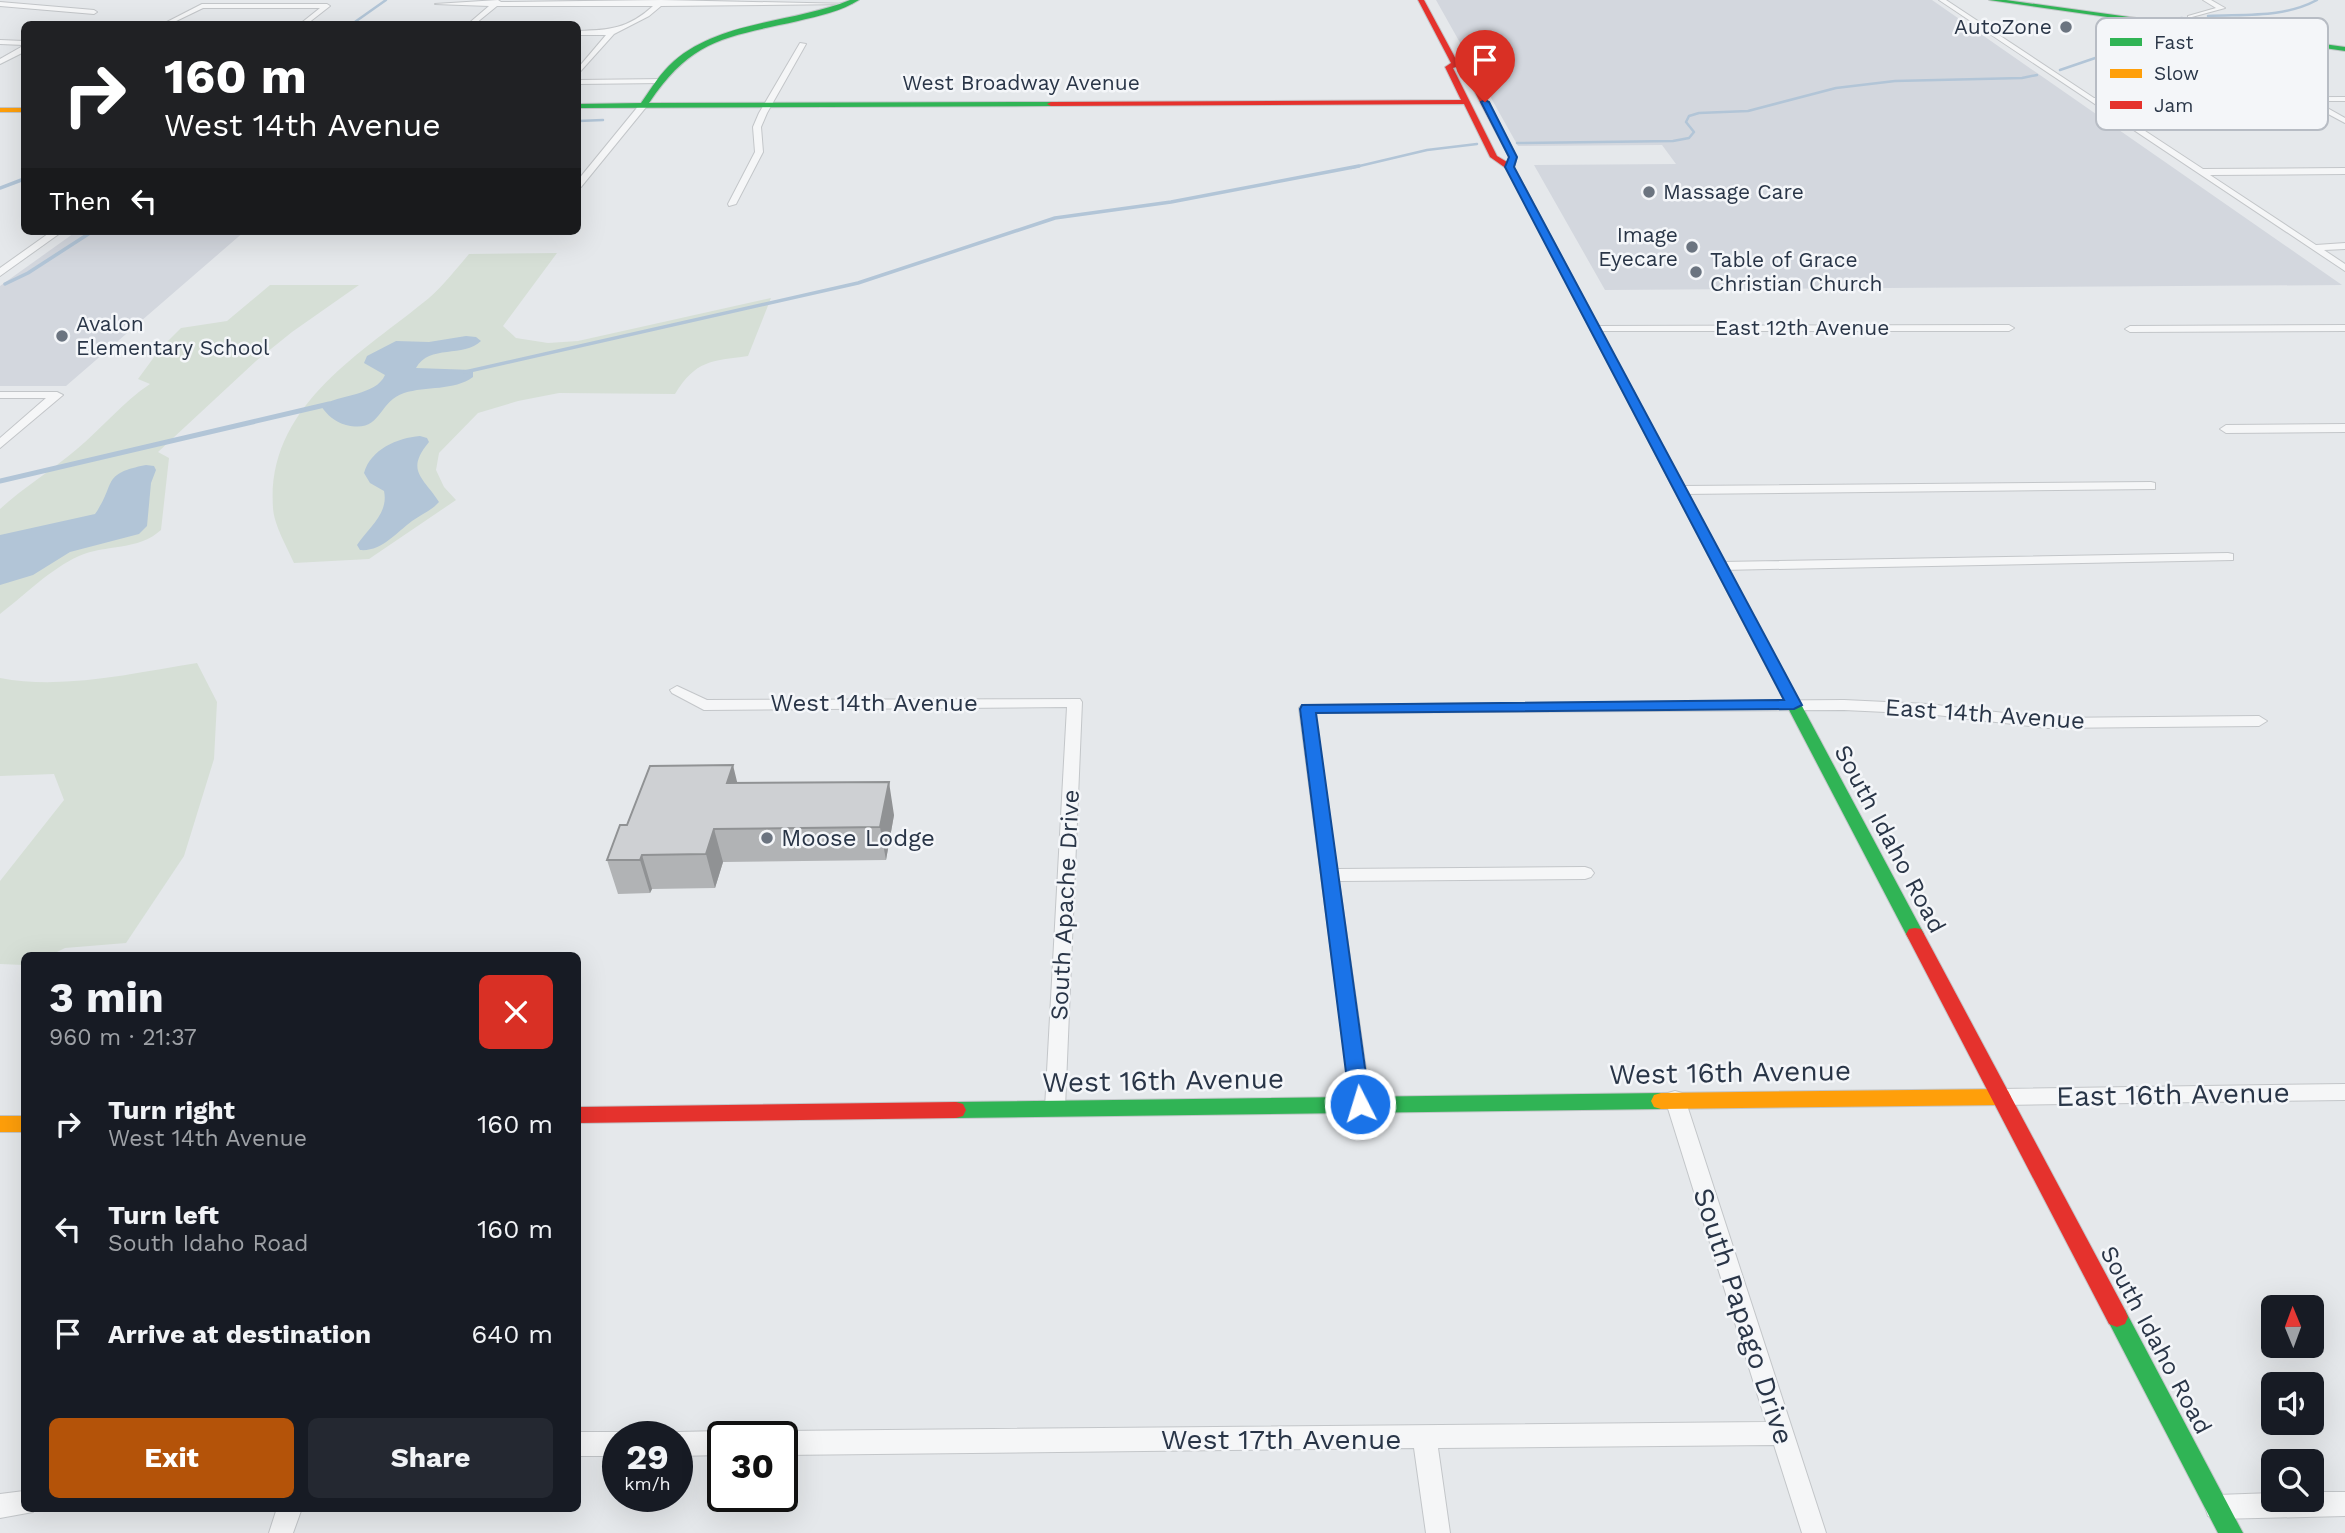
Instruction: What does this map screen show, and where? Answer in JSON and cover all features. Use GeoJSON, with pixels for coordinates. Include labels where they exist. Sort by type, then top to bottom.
{"type":"FeatureCollection","features":[{"type":"Feature","properties":{"kind":"main road","name":"South Idaho Road"},"geometry":{"type":"LineString","coordinates":[[1421,0],[1455,64]]}},
{"type":"Feature","properties":{"kind":"main road"},"geometry":{"type":"LineString","coordinates":[[1992,0],[2122,18]]}},
{"type":"Feature","properties":{"kind":"main road"},"geometry":{"type":"LineString","coordinates":[[2061,0],[2197,18]]}},
{"type":"Feature","properties":{"kind":"main road"},"geometry":{"type":"LineString","coordinates":[[643,106],[680,59],[711,42],[825,14],[853,2]]}},
{"type":"Feature","properties":{"kind":"main road","name":"South Idaho Road"},"geometry":{"type":"LineString","coordinates":[[1496,142],[1466,102],[1449,67],[1455,64],[1465,67],[1496,142],[1494,157],[1510,167],[2231,1533]]}},
{"type":"Feature","properties":{"kind":"main road","name":"West Broadway Avenue"},"geometry":{"type":"LineString","coordinates":[[581,106],[1466,102]]}},
{"type":"Feature","properties":{"kind":"main road"},"geometry":{"type":"LineString","coordinates":[[0,110],[21,110]]}},
{"type":"Feature","properties":{"kind":"main road","name":"West 16th Avenue"},"geometry":{"type":"LineString","coordinates":[[581,1115],[1675,1099],[2001,1097]]}},
{"type":"Feature","properties":{"kind":"main road"},"geometry":{"type":"LineString","coordinates":[[0,1124],[21,1124]]}},
{"type":"Feature","properties":{"kind":"street"},"geometry":{"type":"LineString","coordinates":[[1942,0],[2096,103]]}},
{"type":"Feature","properties":{"kind":"street"},"geometry":{"type":"LineString","coordinates":[[2190,17],[2222,8],[2206,0]]}},
{"type":"Feature","properties":{"kind":"street"},"geometry":{"type":"LineString","coordinates":[[475,21],[497,2]]}},
{"type":"Feature","properties":{"kind":"street"},"geometry":{"type":"LineString","coordinates":[[581,69],[612,33],[647,15],[661,2]]}},
{"type":"Feature","properties":{"kind":"street"},"geometry":{"type":"LineString","coordinates":[[438,4],[853,2]]}},
{"type":"Feature","properties":{"kind":"street"},"geometry":{"type":"LineString","coordinates":[[0,4],[94,12],[82,18]]}},
{"type":"Feature","properties":{"kind":"street"},"geometry":{"type":"LineString","coordinates":[[172,21],[202,6],[322,4]]}},
{"type":"Feature","properties":{"kind":"street"},"geometry":{"type":"LineString","coordinates":[[306,21],[322,4]]}},
{"type":"Feature","properties":{"kind":"street"},"geometry":{"type":"LineString","coordinates":[[581,33],[612,33]]}},
{"type":"Feature","properties":{"kind":"street"},"geometry":{"type":"LineString","coordinates":[[0,42],[21,43]]}},
{"type":"Feature","properties":{"kind":"street"},"geometry":{"type":"LineString","coordinates":[[732,204],[759,152],[757,127],[802,44]]}},
{"type":"Feature","properties":{"kind":"street"},"geometry":{"type":"LineString","coordinates":[[0,62],[21,51]]}},
{"type":"Feature","properties":{"kind":"street"},"geometry":{"type":"LineString","coordinates":[[581,82],[662,81]]}},
{"type":"Feature","properties":{"kind":"street"},"geometry":{"type":"LineString","coordinates":[[2091,100],[2096,100]]}},
{"type":"Feature","properties":{"kind":"street"},"geometry":{"type":"LineString","coordinates":[[581,181],[643,106]]}},
{"type":"Feature","properties":{"kind":"street"},"geometry":{"type":"LineString","coordinates":[[2328,112],[2345,121]]}},
{"type":"Feature","properties":{"kind":"street"},"geometry":{"type":"LineString","coordinates":[[2136,130],[2312,247],[2316,254],[2345,269]]}},
{"type":"Feature","properties":{"kind":"street"},"geometry":{"type":"LineString","coordinates":[[2200,172],[2345,171]]}},
{"type":"Feature","properties":{"kind":"street"},"geometry":{"type":"LineString","coordinates":[[0,273],[52,235]]}},
{"type":"Feature","properties":{"kind":"street"},"geometry":{"type":"LineString","coordinates":[[2312,247],[2345,246]]}},
{"type":"Feature","properties":{"kind":"street"},"geometry":{"type":"LineString","coordinates":[[0,257],[21,257]]}},
{"type":"Feature","properties":{"kind":"street","name":"East 12th Avenue"},"geometry":{"type":"LineString","coordinates":[[1595,329],[2009,328]]}},
{"type":"Feature","properties":{"kind":"street"},"geometry":{"type":"LineString","coordinates":[[2130,329],[2345,328]]}},
{"type":"Feature","properties":{"kind":"street"},"geometry":{"type":"LineString","coordinates":[[0,395],[57,395],[0,443]]}},
{"type":"Feature","properties":{"kind":"street"},"geometry":{"type":"LineString","coordinates":[[2226,429],[2345,428]]}},
{"type":"Feature","properties":{"kind":"street"},"geometry":{"type":"LineString","coordinates":[[1681,491],[2151,486]]}},
{"type":"Feature","properties":{"kind":"street"},"geometry":{"type":"LineString","coordinates":[[1721,566],[2228,557]]}},
{"type":"Feature","properties":{"kind":"street","name":"West 14th Avenue"},"geometry":{"type":"LineString","coordinates":[[677,690],[704,705],[1076,702]]}},
{"type":"Feature","properties":{"kind":"street","name":"South Apache Drive"},"geometry":{"type":"LineString","coordinates":[[1055,1108],[1076,702]]}},
{"type":"Feature","properties":{"kind":"street"},"geometry":{"type":"LineString","coordinates":[[1360,1104],[1307,709],[1794,705]]}},
{"type":"Feature","properties":{"kind":"street","name":"East 14th Avenue"},"geometry":{"type":"LineString","coordinates":[[1794,705],[1901,706],[2047,723],[2259,721]]}},
{"type":"Feature","properties":{"kind":"street"},"geometry":{"type":"LineString","coordinates":[[1331,875],[1585,873]]}},
{"type":"Feature","properties":{"kind":"street","name":"East 16th Avenue"},"geometry":{"type":"LineString","coordinates":[[2001,1097],[2345,1092]]}},
{"type":"Feature","properties":{"kind":"street","name":"South Papago Drive"},"geometry":{"type":"LineString","coordinates":[[1675,1099],[1814,1533]]}},
{"type":"Feature","properties":{"kind":"street","name":"West 17th Avenue"},"geometry":{"type":"LineString","coordinates":[[798,1443],[1781,1433]]}},
{"type":"Feature","properties":{"kind":"street"},"geometry":{"type":"LineString","coordinates":[[1425,1438],[1438,1533]]}},
{"type":"Feature","properties":{"kind":"street"},"geometry":{"type":"LineString","coordinates":[[581,1444],[602,1444]]}},
{"type":"Feature","properties":{"kind":"street"},"geometry":{"type":"LineString","coordinates":[[0,1506],[21,1503]]}},
{"type":"Feature","properties":{"kind":"street"},"geometry":{"type":"LineString","coordinates":[[2217,1507],[2345,1504]]}},
{"type":"Feature","properties":{"kind":"street"},"geometry":{"type":"LineString","coordinates":[[281,1533],[289,1512]]}},
{"type":"Feature","properties":{"kind":"shaded area"},"geometry":{"type":"Polygon","coordinates":[[[1436,0],[1932,0],[2096,114],[2096,130],[2119,130],[2342,285],[1605,290],[1534,165],[1676,164],[1662,145],[1518,146],[1436,0]]]}},
{"type":"Feature","properties":{"kind":"shaded area","name":"Avalon Elementary School"},"geometry":{"type":"Polygon","coordinates":[[[71,235],[240,235],[66,386],[0,386],[0,286],[71,235]]]}},
{"type":"Feature","properties":{"kind":"shaded area"},"geometry":{"type":"Polygon","coordinates":[[[557,253],[503,326],[516,338],[548,343],[578,341],[771,298],[748,356],[714,361],[698,368],[675,394],[559,393],[478,413],[439,453],[436,470],[444,487],[456,500],[369,559],[294,563],[278,529],[273,508],[275,472],[285,440],[301,411],[348,362],[429,298],[469,254],[557,253]]]}},
{"type":"Feature","properties":{"kind":"shaded area"},"geometry":{"type":"Polygon","coordinates":[[[270,285],[359,285],[256,361],[158,452],[169,458],[161,530],[142,541],[89,552],[68,561],[0,614],[0,509],[77,449],[150,384],[138,379],[160,349],[181,328],[227,321],[270,285]]]}},
{"type":"Feature","properties":{"kind":"shaded area"},"geometry":{"type":"Polygon","coordinates":[[[197,663],[217,702],[214,759],[184,856],[126,943],[65,948],[57,952],[21,952],[21,965],[0,964],[0,881],[64,800],[54,774],[0,776],[0,678],[49,682],[123,675],[197,663]]]}},
{"type":"Feature","properties":{"kind":"water"},"geometry":{"type":"Polygon","coordinates":[[[476,337],[481,341],[466,349],[429,356],[416,368],[473,370],[473,377],[465,381],[404,393],[395,397],[373,421],[358,427],[338,422],[321,406],[366,391],[380,382],[385,375],[364,363],[367,356],[396,341],[429,342],[476,337]]]}},
{"type":"Feature","properties":{"kind":"water"},"geometry":{"type":"Polygon","coordinates":[[[420,436],[427,438],[429,442],[418,460],[419,474],[439,502],[381,545],[360,550],[357,545],[381,514],[385,499],[384,491],[370,483],[364,473],[367,465],[372,457],[386,446],[420,436]]]}},
{"type":"Feature","properties":{"kind":"water"},"geometry":{"type":"Polygon","coordinates":[[[146,465],[154,466],[156,470],[151,483],[147,526],[139,534],[70,552],[33,575],[0,585],[0,535],[95,514],[115,476],[146,465]]]}},
{"type":"Feature","properties":{"kind":"building"},"geometry":{"type":"Polygon","coordinates":[[[733,765],[727,783],[889,782],[880,827],[714,829],[706,854],[642,855],[640,860],[607,860],[620,825],[627,825],[650,766],[733,765]]]}},
{"type":"Feature","properties":{"kind":"waterway"},"geometry":{"type":"LineString","coordinates":[[356,21],[386,0]]}},
{"type":"Feature","properties":{"kind":"waterway"},"geometry":{"type":"LineString","coordinates":[[2208,16],[2278,12],[2317,0]]}},
{"type":"Feature","properties":{"kind":"waterway"},"geometry":{"type":"LineString","coordinates":[[2060,70],[2096,58]]}},
{"type":"Feature","properties":{"kind":"waterway"},"geometry":{"type":"LineString","coordinates":[[1517,143],[1673,141],[1689,138],[1694,132],[1686,122],[1689,116],[1699,113],[1748,111],[1836,88],[1895,81],[2022,78],[2037,75]]}},
{"type":"Feature","properties":{"kind":"waterway"},"geometry":{"type":"LineString","coordinates":[[581,121],[603,120]]}},
{"type":"Feature","properties":{"kind":"waterway"},"geometry":{"type":"LineString","coordinates":[[1351,168],[1427,150],[1477,144]]}},
{"type":"Feature","properties":{"kind":"waterway"},"geometry":{"type":"LineString","coordinates":[[465,372],[858,283],[1055,218],[1171,202],[1359,166]]}},
{"type":"Feature","properties":{"kind":"waterway"},"geometry":{"type":"LineString","coordinates":[[0,188],[21,180]]}},
{"type":"Feature","properties":{"kind":"waterway"},"geometry":{"type":"LineString","coordinates":[[5,284],[28,273],[87,235]]}},
{"type":"Feature","properties":{"kind":"waterway"},"geometry":{"type":"LineString","coordinates":[[0,481],[329,404]]}},
{"type":"Feature","properties":{"kind":"traffic: fast"},"geometry":{"type":"LineString","coordinates":[[643,106],[669,70],[699,47],[743,31],[812,16],[856,0]]}},
{"type":"Feature","properties":{"kind":"traffic: fast"},"geometry":{"type":"LineString","coordinates":[[1992,0],[2122,18]]}},
{"type":"Feature","properties":{"kind":"traffic: fast"},"geometry":{"type":"LineString","coordinates":[[2328,47],[2345,49]]}},
{"type":"Feature","properties":{"kind":"traffic: fast"},"geometry":{"type":"LineString","coordinates":[[581,106],[1051,104]]}},
{"type":"Feature","properties":{"kind":"traffic: fast"},"geometry":{"type":"LineString","coordinates":[[1602,342],[1915,934]]}},
{"type":"Feature","properties":{"kind":"traffic: fast"},"geometry":{"type":"LineString","coordinates":[[956,1110],[1661,1101]]}},
{"type":"Feature","properties":{"kind":"traffic: fast"},"geometry":{"type":"LineString","coordinates":[[2117,1317],[2231,1533]]}},
{"type":"Feature","properties":{"kind":"traffic: slow"},"geometry":{"type":"LineString","coordinates":[[0,110],[21,110]]}},
{"type":"Feature","properties":{"kind":"traffic: slow"},"geometry":{"type":"LineString","coordinates":[[1661,1101],[2001,1097]]}},
{"type":"Feature","properties":{"kind":"traffic: slow"},"geometry":{"type":"LineString","coordinates":[[0,1124],[21,1124]]}},
{"type":"Feature","properties":{"kind":"traffic: jam"},"geometry":{"type":"LineString","coordinates":[[1421,0],[1455,64],[1465,67],[1513,157],[1510,167]]}},
{"type":"Feature","properties":{"kind":"traffic: jam"},"geometry":{"type":"LineString","coordinates":[[1455,64],[1449,67],[1494,157],[1510,167],[1602,342]]}},
{"type":"Feature","properties":{"kind":"traffic: jam"},"geometry":{"type":"LineString","coordinates":[[1051,104],[1466,102]]}},
{"type":"Feature","properties":{"kind":"traffic: jam"},"geometry":{"type":"LineString","coordinates":[[1915,934],[2117,1317]]}},
{"type":"Feature","properties":{"kind":"traffic: jam"},"geometry":{"type":"LineString","coordinates":[[581,1115],[956,1110]]}},
{"type":"Feature","properties":{"kind":"place","name":"AutoZone"},"geometry":{"type":"Point","coordinates":[2066,27]}},
{"type":"Feature","properties":{"kind":"place","name":"Massage Care"},"geometry":{"type":"Point","coordinates":[1649,192]}},
{"type":"Feature","properties":{"kind":"place","name":"Image Eyecare"},"geometry":{"type":"Point","coordinates":[1692,247]}},
{"type":"Feature","properties":{"kind":"place","name":"Table of Grace Christian Church"},"geometry":{"type":"Point","coordinates":[1696,272]}},
{"type":"Feature","properties":{"kind":"place","name":"Avalon Elementary School"},"geometry":{"type":"Point","coordinates":[62,336]}},
{"type":"Feature","properties":{"kind":"place","name":"Moose Lodge"},"geometry":{"type":"Point","coordinates":[767,838]}},
{"type":"Feature","properties":{"kind":"route"},"geometry":{"type":"LineString","coordinates":[[1360,1104],[1307,709],[1794,705],[1510,167],[1513,157],[1485,102]]}}]}
